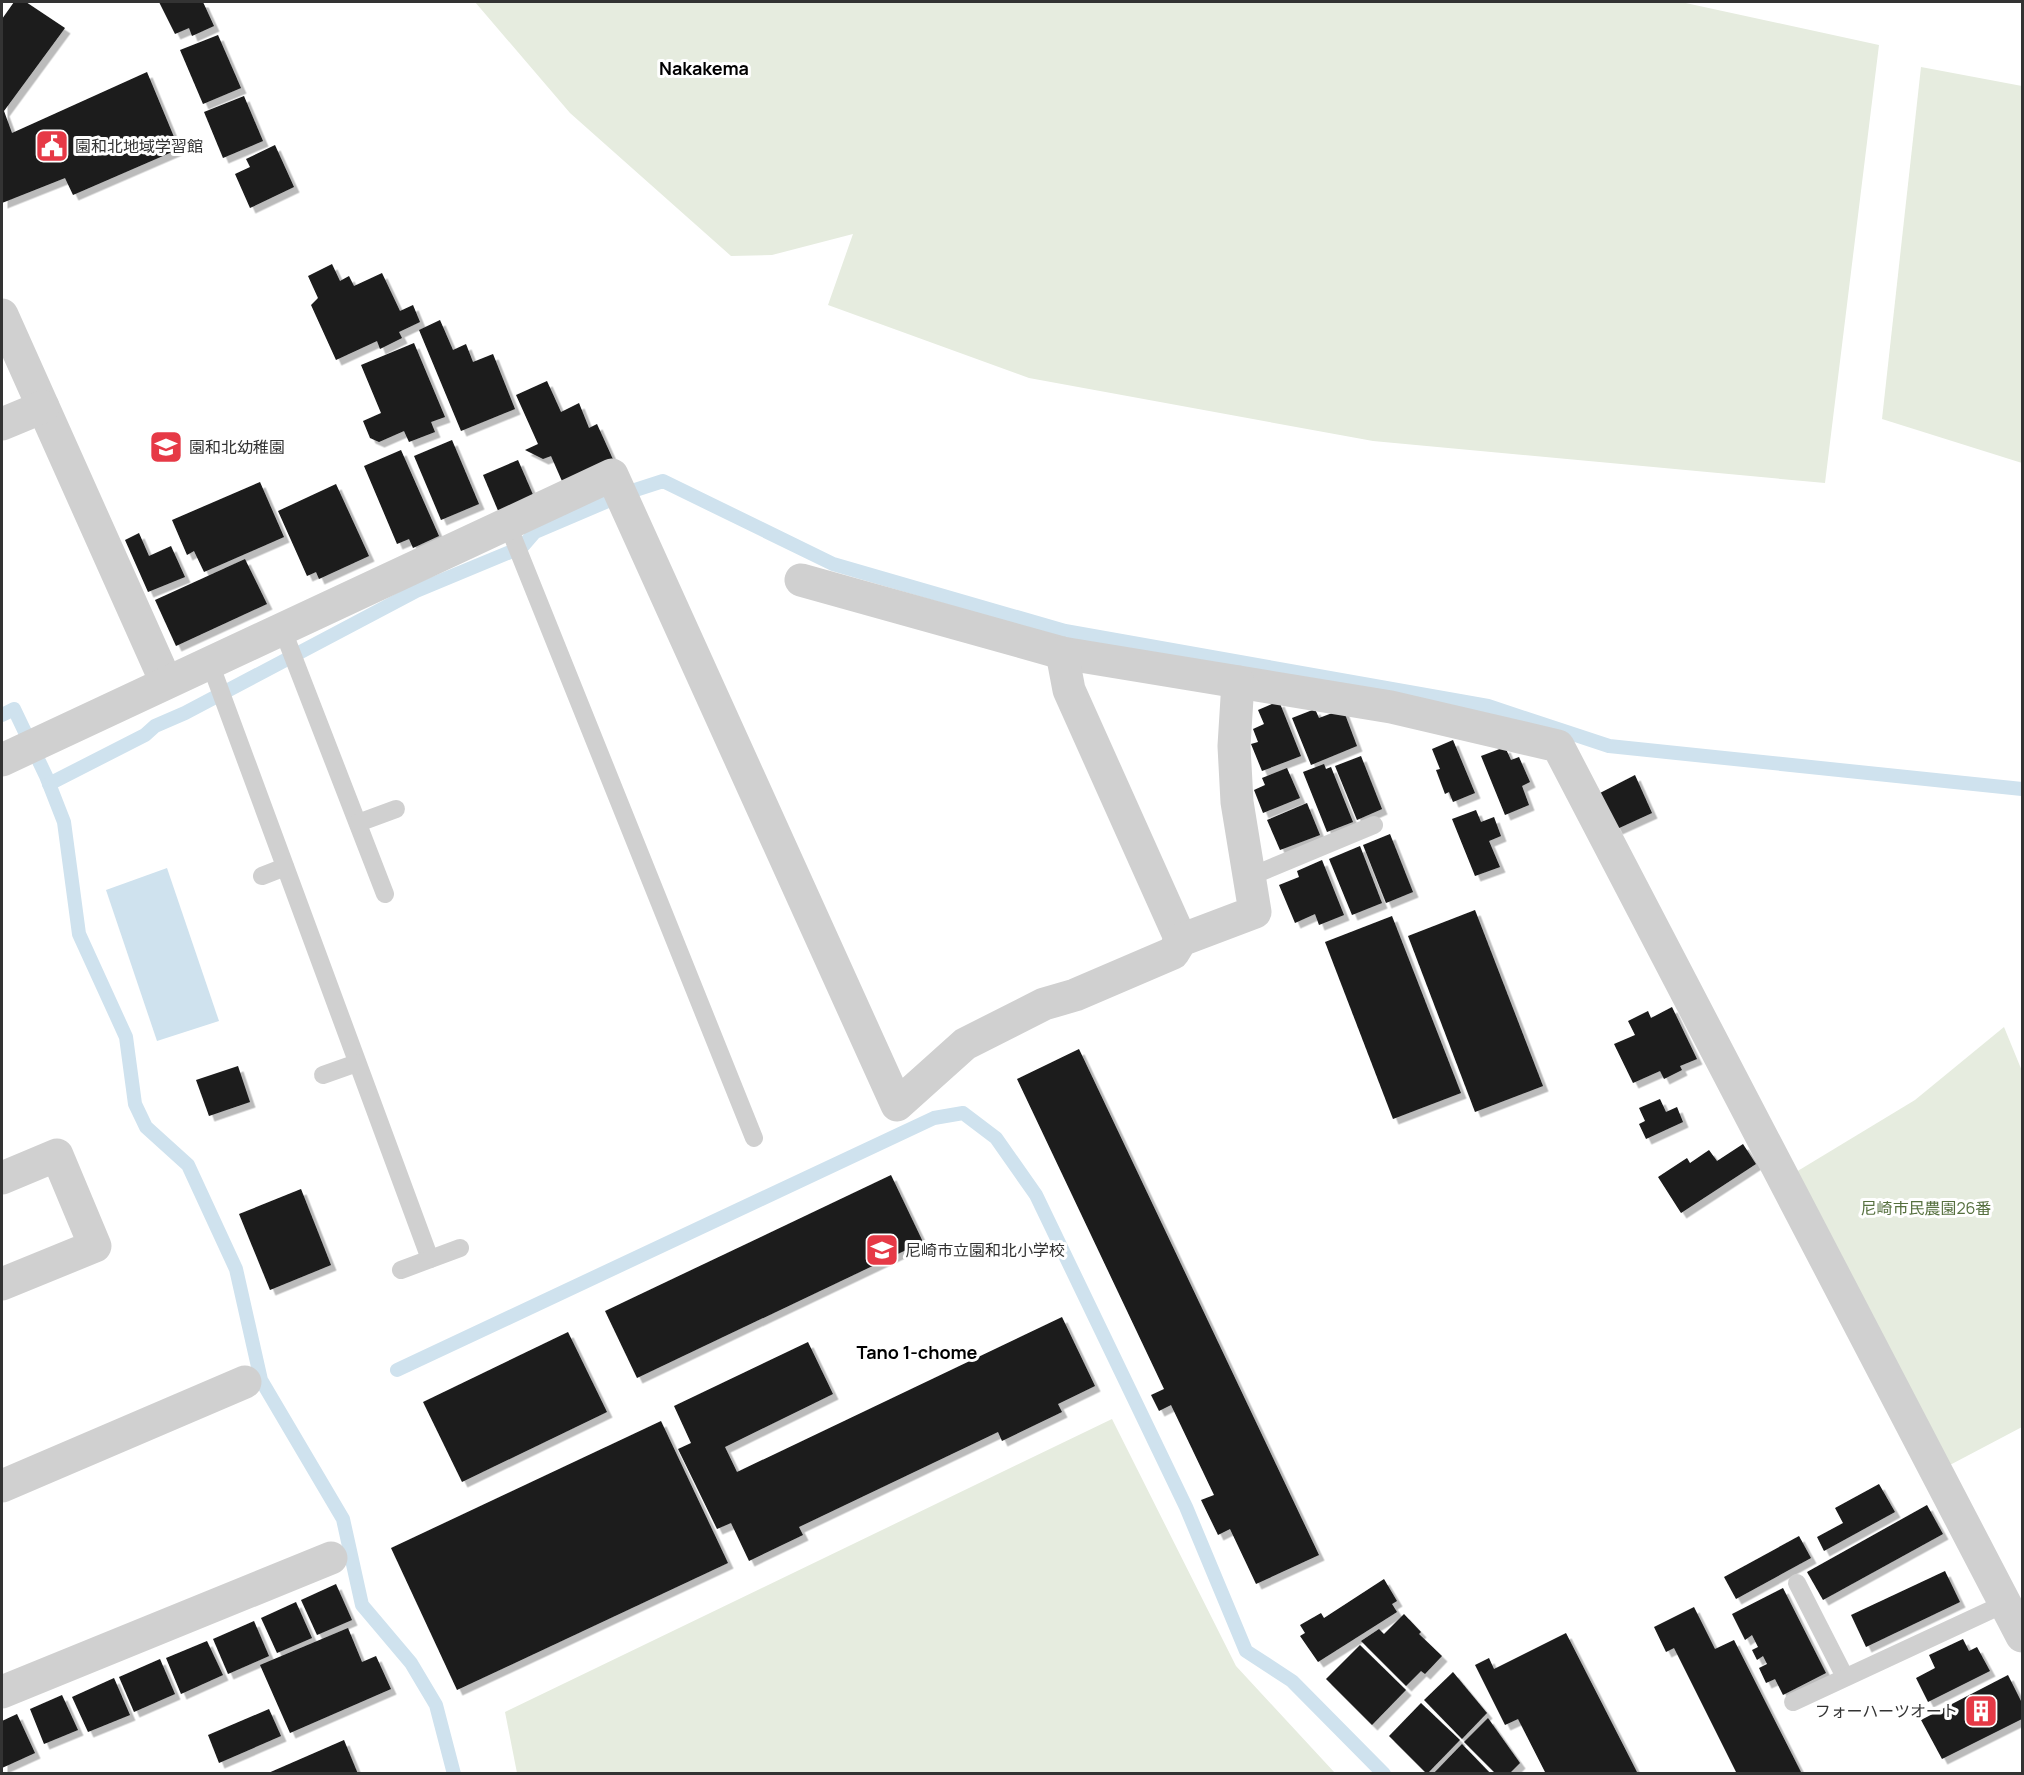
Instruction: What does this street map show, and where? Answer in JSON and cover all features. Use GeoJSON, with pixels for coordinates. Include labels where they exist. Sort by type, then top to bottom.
{"type":"FeatureCollection","features":[{"type":"Feature","properties":{"kind":"street"},"geometry":{"type":"LineString","coordinates":[[2,315],[166,682]]}},
{"type":"Feature","properties":{"kind":"street"},"geometry":{"type":"LineString","coordinates":[[2,424],[43,407]]}},
{"type":"Feature","properties":{"kind":"street"},"geometry":{"type":"LineString","coordinates":[[22,751],[612,475],[897,1105],[965,1044],[1044,1004],[1075,995],[1173,953],[1181,940],[1255,912],[1237,802],[1234,758],[1238,682]]}},
{"type":"Feature","properties":{"kind":"street"},"geometry":{"type":"LineString","coordinates":[[801,580],[1062,652],[1391,707],[1558,746],[2022,1636]]}},
{"type":"Feature","properties":{"kind":"street"},"geometry":{"type":"LineString","coordinates":[[1062,652],[1069,690],[1181,940]]}},
{"type":"Feature","properties":{"kind":"street"},"geometry":{"type":"LineString","coordinates":[[2,1178],[57,1155],[95,1246],[2,1284]]}},
{"type":"Feature","properties":{"kind":"street"},"geometry":{"type":"LineString","coordinates":[[2,1486],[245,1382]]}},
{"type":"Feature","properties":{"kind":"street"},"geometry":{"type":"LineString","coordinates":[[2,1692],[331,1558]]}},
{"type":"Feature","properties":{"kind":"lane"},"geometry":{"type":"LineString","coordinates":[[508,525],[754,1138]]}},
{"type":"Feature","properties":{"kind":"lane"},"geometry":{"type":"LineString","coordinates":[[282,628],[385,894]]}},
{"type":"Feature","properties":{"kind":"lane"},"geometry":{"type":"LineString","coordinates":[[210,663],[430,1259]]}},
{"type":"Feature","properties":{"kind":"lane"},"geometry":{"type":"LineString","coordinates":[[358,823],[396,809]]}},
{"type":"Feature","properties":{"kind":"lane"},"geometry":{"type":"LineString","coordinates":[[1249,877],[1374,825]]}},
{"type":"Feature","properties":{"kind":"lane"},"geometry":{"type":"LineString","coordinates":[[262,876],[285,867]]}},
{"type":"Feature","properties":{"kind":"lane"},"geometry":{"type":"LineString","coordinates":[[323,1075],[357,1063]]}},
{"type":"Feature","properties":{"kind":"lane"},"geometry":{"type":"LineString","coordinates":[[401,1270],[460,1248]]}},
{"type":"Feature","properties":{"kind":"lane"},"geometry":{"type":"LineString","coordinates":[[1797,1583],[1845,1677]]}},
{"type":"Feature","properties":{"kind":"lane"},"geometry":{"type":"LineString","coordinates":[[1793,1702],[2006,1603]]}},
{"type":"Feature","properties":{"kind":"green space"},"geometry":{"type":"Polygon","coordinates":[[[475,2],[1681,2],[1879,45],[1825,483],[1373,441],[1029,378],[828,305],[853,234],[772,255],[731,256],[570,113],[475,2]]]}},
{"type":"Feature","properties":{"kind":"green space"},"geometry":{"type":"Polygon","coordinates":[[[1921,67],[2022,86],[2022,463],[1882,419],[1921,67]]]}},
{"type":"Feature","properties":{"kind":"green space","name":"尼崎市民農園26番"},"geometry":{"type":"Polygon","coordinates":[[[2004,1027],[2022,1071],[2022,1427],[1948,1466],[1796,1172],[1915,1100],[2004,1027]]]}},
{"type":"Feature","properties":{"kind":"green space"},"geometry":{"type":"Polygon","coordinates":[[[1112,1419],[1236,1666],[1335,1773],[517,1773],[505,1712],[1112,1419]]]}},
{"type":"Feature","properties":{"kind":"water"},"geometry":{"type":"Polygon","coordinates":[[[167,868],[219,1021],[157,1041],[106,890],[167,868]]]}},
{"type":"Feature","properties":{"kind":"building"},"geometry":{"type":"Polygon","coordinates":[[[14,2],[26,2],[65,28],[4,111],[12,133],[147,72],[179,149],[73,195],[65,178],[2,203],[2,19],[14,2]]]}},
{"type":"Feature","properties":{"kind":"building"},"geometry":{"type":"Polygon","coordinates":[[[159,2],[203,2],[214,26],[192,36],[189,28],[175,34],[159,2]]]}},
{"type":"Feature","properties":{"kind":"building"},"geometry":{"type":"Polygon","coordinates":[[[218,35],[241,88],[203,104],[180,50],[218,35]]]}},
{"type":"Feature","properties":{"kind":"building"},"geometry":{"type":"Polygon","coordinates":[[[244,96],[263,141],[223,158],[204,112],[244,96]]]}},
{"type":"Feature","properties":{"kind":"building"},"geometry":{"type":"Polygon","coordinates":[[[275,145],[294,187],[250,208],[235,174],[250,167],[246,159],[275,145]]]}},
{"type":"Feature","properties":{"kind":"building"},"geometry":{"type":"Polygon","coordinates":[[[332,264],[340,281],[349,276],[354,286],[382,273],[400,311],[413,305],[420,322],[399,332],[402,338],[380,349],[377,341],[336,360],[311,305],[318,298],[308,276],[332,264]]]}},
{"type":"Feature","properties":{"kind":"building"},"geometry":{"type":"Polygon","coordinates":[[[440,320],[453,350],[466,344],[473,362],[493,354],[515,409],[461,431],[419,330],[440,320]]]}},
{"type":"Feature","properties":{"kind":"building"},"geometry":{"type":"Polygon","coordinates":[[[414,343],[445,417],[431,422],[435,432],[409,442],[404,431],[379,442],[370,438],[363,421],[381,413],[361,365],[414,343]]]}},
{"type":"Feature","properties":{"kind":"building"},"geometry":{"type":"Polygon","coordinates":[[[547,381],[561,412],[579,403],[589,428],[597,424],[616,466],[565,488],[551,456],[543,459],[525,450],[538,444],[516,395],[547,381]]]}},
{"type":"Feature","properties":{"kind":"building"},"geometry":{"type":"Polygon","coordinates":[[[452,440],[479,504],[441,520],[414,456],[452,440]]]}},
{"type":"Feature","properties":{"kind":"building"},"geometry":{"type":"Polygon","coordinates":[[[401,450],[439,536],[413,548],[409,539],[397,544],[364,466],[401,450]]]}},
{"type":"Feature","properties":{"kind":"building"},"geometry":{"type":"Polygon","coordinates":[[[518,460],[534,497],[499,513],[483,475],[518,460]]]}},
{"type":"Feature","properties":{"kind":"building"},"geometry":{"type":"Polygon","coordinates":[[[260,482],[284,537],[204,572],[194,551],[187,555],[172,520],[260,482]]]}},
{"type":"Feature","properties":{"kind":"building"},"geometry":{"type":"Polygon","coordinates":[[[336,484],[369,556],[319,579],[316,572],[307,576],[278,511],[336,484]]]}},
{"type":"Feature","properties":{"kind":"building"},"geometry":{"type":"Polygon","coordinates":[[[139,533],[149,556],[171,546],[185,577],[148,592],[125,540],[139,533]]]}},
{"type":"Feature","properties":{"kind":"building"},"geometry":{"type":"Polygon","coordinates":[[[245,559],[267,604],[176,646],[155,600],[245,559]]]}},
{"type":"Feature","properties":{"kind":"building"},"geometry":{"type":"Polygon","coordinates":[[[1279,701],[1301,756],[1262,771],[1251,744],[1258,742],[1253,729],[1264,724],[1258,710],[1279,701]]]}},
{"type":"Feature","properties":{"kind":"building"},"geometry":{"type":"Polygon","coordinates":[[[1315,709],[1319,718],[1343,709],[1357,746],[1311,765],[1292,718],[1315,709]]]}},
{"type":"Feature","properties":{"kind":"building"},"geometry":{"type":"Polygon","coordinates":[[[1453,740],[1475,793],[1453,802],[1449,792],[1445,794],[1436,770],[1440,769],[1432,749],[1453,740]]]}},
{"type":"Feature","properties":{"kind":"building"},"geometry":{"type":"Polygon","coordinates":[[[1505,747],[1511,760],[1519,757],[1530,782],[1522,786],[1529,805],[1505,815],[1481,756],[1505,747]]]}},
{"type":"Feature","properties":{"kind":"building"},"geometry":{"type":"Polygon","coordinates":[[[1361,756],[1382,809],[1357,820],[1335,766],[1361,756]]]}},
{"type":"Feature","properties":{"kind":"building"},"geometry":{"type":"Polygon","coordinates":[[[1324,764],[1326,769],[1331,767],[1353,822],[1327,832],[1303,772],[1324,764]]]}},
{"type":"Feature","properties":{"kind":"building"},"geometry":{"type":"Polygon","coordinates":[[[1287,768],[1300,798],[1263,813],[1254,790],[1265,785],[1262,778],[1287,768]]]}},
{"type":"Feature","properties":{"kind":"building"},"geometry":{"type":"Polygon","coordinates":[[[1635,775],[1652,813],[1617,829],[1600,793],[1635,775]]]}},
{"type":"Feature","properties":{"kind":"building"},"geometry":{"type":"Polygon","coordinates":[[[1307,803],[1320,835],[1280,850],[1267,820],[1307,803]]]}},
{"type":"Feature","properties":{"kind":"building"},"geometry":{"type":"Polygon","coordinates":[[[1476,810],[1481,822],[1494,817],[1501,836],[1489,841],[1500,867],[1475,876],[1452,819],[1476,810]]]}},
{"type":"Feature","properties":{"kind":"building"},"geometry":{"type":"Polygon","coordinates":[[[1390,834],[1413,892],[1386,903],[1363,845],[1390,834]]]}},
{"type":"Feature","properties":{"kind":"building"},"geometry":{"type":"Polygon","coordinates":[[[1360,846],[1382,903],[1352,915],[1329,859],[1360,846]]]}},
{"type":"Feature","properties":{"kind":"building"},"geometry":{"type":"Polygon","coordinates":[[[1322,860],[1344,915],[1319,925],[1315,914],[1295,923],[1279,885],[1299,877],[1297,871],[1322,860]]]}},
{"type":"Feature","properties":{"kind":"building"},"geometry":{"type":"Polygon","coordinates":[[[1475,910],[1543,1086],[1475,1112],[1408,936],[1475,910]]]}},
{"type":"Feature","properties":{"kind":"building"},"geometry":{"type":"Polygon","coordinates":[[[1392,916],[1461,1093],[1393,1119],[1325,942],[1392,916]]]}},
{"type":"Feature","properties":{"kind":"building"},"geometry":{"type":"Polygon","coordinates":[[[1672,1007],[1697,1059],[1680,1066],[1682,1070],[1664,1079],[1660,1071],[1633,1083],[1614,1044],[1635,1035],[1628,1021],[1648,1011],[1651,1018],[1672,1007]]]}},
{"type":"Feature","properties":{"kind":"building"},"geometry":{"type":"Polygon","coordinates":[[[1079,1049],[1319,1555],[1256,1584],[1230,1529],[1218,1535],[1201,1500],[1214,1495],[1171,1405],[1159,1411],[1151,1395],[1164,1389],[1017,1079],[1079,1049]]]}},
{"type":"Feature","properties":{"kind":"building"},"geometry":{"type":"Polygon","coordinates":[[[238,1066],[250,1102],[209,1116],[196,1080],[238,1066]]]}},
{"type":"Feature","properties":{"kind":"building"},"geometry":{"type":"Polygon","coordinates":[[[1660,1099],[1666,1112],[1677,1107],[1683,1122],[1646,1139],[1639,1124],[1645,1121],[1639,1108],[1660,1099]]]}},
{"type":"Feature","properties":{"kind":"building"},"geometry":{"type":"Polygon","coordinates":[[[1743,1144],[1756,1164],[1681,1213],[1658,1177],[1687,1158],[1690,1163],[1709,1150],[1717,1161],[1743,1144]]]}},
{"type":"Feature","properties":{"kind":"building"},"geometry":{"type":"Polygon","coordinates":[[[891,1175],[923,1242],[637,1378],[605,1311],[891,1175]]]}},
{"type":"Feature","properties":{"kind":"building"},"geometry":{"type":"Polygon","coordinates":[[[301,1189],[331,1265],[270,1290],[239,1214],[301,1189]]]}},
{"type":"Feature","properties":{"kind":"building"},"geometry":{"type":"Polygon","coordinates":[[[1062,1317],[1095,1386],[1058,1404],[1062,1412],[1002,1441],[998,1432],[799,1527],[803,1535],[749,1561],[731,1523],[717,1529],[678,1449],[691,1443],[674,1406],[808,1342],[833,1394],[725,1447],[737,1472],[1062,1317]]]}},
{"type":"Feature","properties":{"kind":"building"},"geometry":{"type":"Polygon","coordinates":[[[568,1332],[607,1412],[462,1482],[423,1402],[568,1332]]]}},
{"type":"Feature","properties":{"kind":"building"},"geometry":{"type":"Polygon","coordinates":[[[661,1421],[728,1563],[457,1690],[391,1548],[661,1421]]]}},
{"type":"Feature","properties":{"kind":"building"},"geometry":{"type":"Polygon","coordinates":[[[1879,1484],[1895,1512],[1824,1551],[1817,1537],[1843,1523],[1835,1508],[1879,1484]]]}},
{"type":"Feature","properties":{"kind":"building"},"geometry":{"type":"Polygon","coordinates":[[[1927,1505],[1943,1534],[1823,1600],[1807,1572],[1927,1505]]]}},
{"type":"Feature","properties":{"kind":"building"},"geometry":{"type":"Polygon","coordinates":[[[1799,1536],[1811,1558],[1736,1599],[1724,1577],[1799,1536]]]}},
{"type":"Feature","properties":{"kind":"building"},"geometry":{"type":"Polygon","coordinates":[[[1945,1571],[1960,1602],[1866,1647],[1851,1615],[1945,1571]]]}},
{"type":"Feature","properties":{"kind":"building"},"geometry":{"type":"Polygon","coordinates":[[[1384,1579],[1397,1601],[1392,1604],[1397,1612],[1318,1662],[1300,1636],[1305,1633],[1300,1625],[1321,1613],[1324,1618],[1384,1579]]]}},
{"type":"Feature","properties":{"kind":"building"},"geometry":{"type":"Polygon","coordinates":[[[336,1584],[352,1620],[317,1635],[301,1600],[336,1584]]]}},
{"type":"Feature","properties":{"kind":"building"},"geometry":{"type":"Polygon","coordinates":[[[1783,1588],[1826,1673],[1783,1695],[1775,1679],[1766,1683],[1759,1668],[1767,1664],[1763,1656],[1757,1660],[1752,1650],[1758,1647],[1752,1635],[1745,1640],[1732,1614],[1783,1588]]]}},
{"type":"Feature","properties":{"kind":"building"},"geometry":{"type":"Polygon","coordinates":[[[296,1602],[312,1638],[277,1653],[261,1618],[296,1602]]]}},
{"type":"Feature","properties":{"kind":"building"},"geometry":{"type":"Polygon","coordinates":[[[1694,1607],[1715,1649],[1734,1640],[1802,1774],[1737,1774],[1674,1648],[1666,1652],[1654,1627],[1694,1607]]]}},
{"type":"Feature","properties":{"kind":"building"},"geometry":{"type":"Polygon","coordinates":[[[1404,1614],[1421,1632],[1419,1634],[1442,1656],[1425,1674],[1421,1671],[1406,1686],[1361,1641],[1379,1629],[1384,1634],[1404,1614]]]}},
{"type":"Feature","properties":{"kind":"building"},"geometry":{"type":"Polygon","coordinates":[[[254,1621],[269,1656],[228,1674],[213,1639],[254,1621]]]}},
{"type":"Feature","properties":{"kind":"building"},"geometry":{"type":"Polygon","coordinates":[[[348,1628],[362,1662],[376,1656],[391,1689],[290,1733],[260,1665],[348,1628]]]}},
{"type":"Feature","properties":{"kind":"building"},"geometry":{"type":"Polygon","coordinates":[[[1566,1633],[1638,1774],[1546,1774],[1518,1719],[1505,1725],[1475,1665],[1489,1658],[1494,1669],[1566,1633]]]}},
{"type":"Feature","properties":{"kind":"building"},"geometry":{"type":"Polygon","coordinates":[[[1963,1639],[1969,1651],[1977,1647],[1990,1671],[1928,1702],[1916,1678],[1935,1668],[1929,1655],[1963,1639]]]}},
{"type":"Feature","properties":{"kind":"building"},"geometry":{"type":"Polygon","coordinates":[[[207,1641],[223,1675],[181,1694],[166,1658],[207,1641]]]}},
{"type":"Feature","properties":{"kind":"building"},"geometry":{"type":"Polygon","coordinates":[[[1360,1645],[1406,1690],[1372,1725],[1326,1679],[1360,1645]]]}},
{"type":"Feature","properties":{"kind":"building"},"geometry":{"type":"Polygon","coordinates":[[[160,1659],[175,1694],[134,1712],[119,1677],[160,1659]]]}},
{"type":"Feature","properties":{"kind":"building"},"geometry":{"type":"Polygon","coordinates":[[[1453,1672],[1487,1713],[1462,1739],[1424,1700],[1453,1672]]]}},
{"type":"Feature","properties":{"kind":"building","name":"フォーハーツオート"},"geometry":{"type":"Polygon","coordinates":[[[2008,1675],[2022,1703],[2022,1719],[1942,1759],[1921,1720],[2008,1675]]]}},
{"type":"Feature","properties":{"kind":"building"},"geometry":{"type":"Polygon","coordinates":[[[114,1678],[130,1715],[88,1732],[72,1697],[114,1678]]]}},
{"type":"Feature","properties":{"kind":"building"},"geometry":{"type":"Polygon","coordinates":[[[62,1695],[78,1730],[44,1744],[30,1709],[62,1695]]]}},
{"type":"Feature","properties":{"kind":"building"},"geometry":{"type":"Polygon","coordinates":[[[1421,1703],[1460,1740],[1427,1774],[1389,1736],[1421,1703]]]}},
{"type":"Feature","properties":{"kind":"building"},"geometry":{"type":"Polygon","coordinates":[[[269,1709],[281,1736],[219,1763],[208,1735],[269,1709]]]}},
{"type":"Feature","properties":{"kind":"building"},"geometry":{"type":"Polygon","coordinates":[[[17,1714],[35,1753],[2,1768],[2,1721],[17,1714]]]}},
{"type":"Feature","properties":{"kind":"building"},"geometry":{"type":"Polygon","coordinates":[[[1488,1718],[1520,1763],[1509,1774],[1496,1774],[1464,1742],[1488,1718]]]}},
{"type":"Feature","properties":{"kind":"building"},"geometry":{"type":"Polygon","coordinates":[[[344,1740],[358,1774],[266,1774],[344,1740]]]}},
{"type":"Feature","properties":{"kind":"building"},"geometry":{"type":"Polygon","coordinates":[[[1462,1744],[1491,1774],[1433,1774],[1462,1744]]]}},
{"type":"Feature","properties":{"kind":"waterway"},"geometry":{"type":"LineString","coordinates":[[49,784],[145,735],[155,726],[185,713],[416,591],[522,547],[535,532],[629,492],[663,481],[833,564],[1065,631],[1488,706],[1609,746],[2022,789]]}},
{"type":"Feature","properties":{"kind":"waterway"},"geometry":{"type":"LineString","coordinates":[[2,715],[14,709],[46,776],[64,822],[79,934],[126,1037],[135,1104],[146,1127],[188,1165],[236,1269],[261,1380],[343,1519],[362,1605],[411,1663],[436,1705],[454,1774]]}},
{"type":"Feature","properties":{"kind":"waterway"},"geometry":{"type":"LineString","coordinates":[[397,1370],[934,1118],[963,1113],[996,1138],[1036,1195],[1186,1507],[1246,1651],[1292,1681],[1384,1774]]}},
{"type":"Feature","properties":{"kind":"place","name":"園和北地域学習館"},"geometry":{"type":"Point","coordinates":[52,146]}},
{"type":"Feature","properties":{"kind":"place","name":"園和北幼稚園"},"geometry":{"type":"Point","coordinates":[166,447]}},
{"type":"Feature","properties":{"kind":"place","name":"尼崎市立園和北小学校"},"geometry":{"type":"Point","coordinates":[882,1250]}},
{"type":"Feature","properties":{"kind":"place","name":"フォーハーツオート"},"geometry":{"type":"Point","coordinates":[1981,1711]}},
{"type":"Feature","properties":{"kind":"district","name":"Nakakema"},"geometry":{"type":"Point","coordinates":[704,68]}},
{"type":"Feature","properties":{"kind":"district","name":"Tano 1-chome"},"geometry":{"type":"Point","coordinates":[917,1352]}}]}
